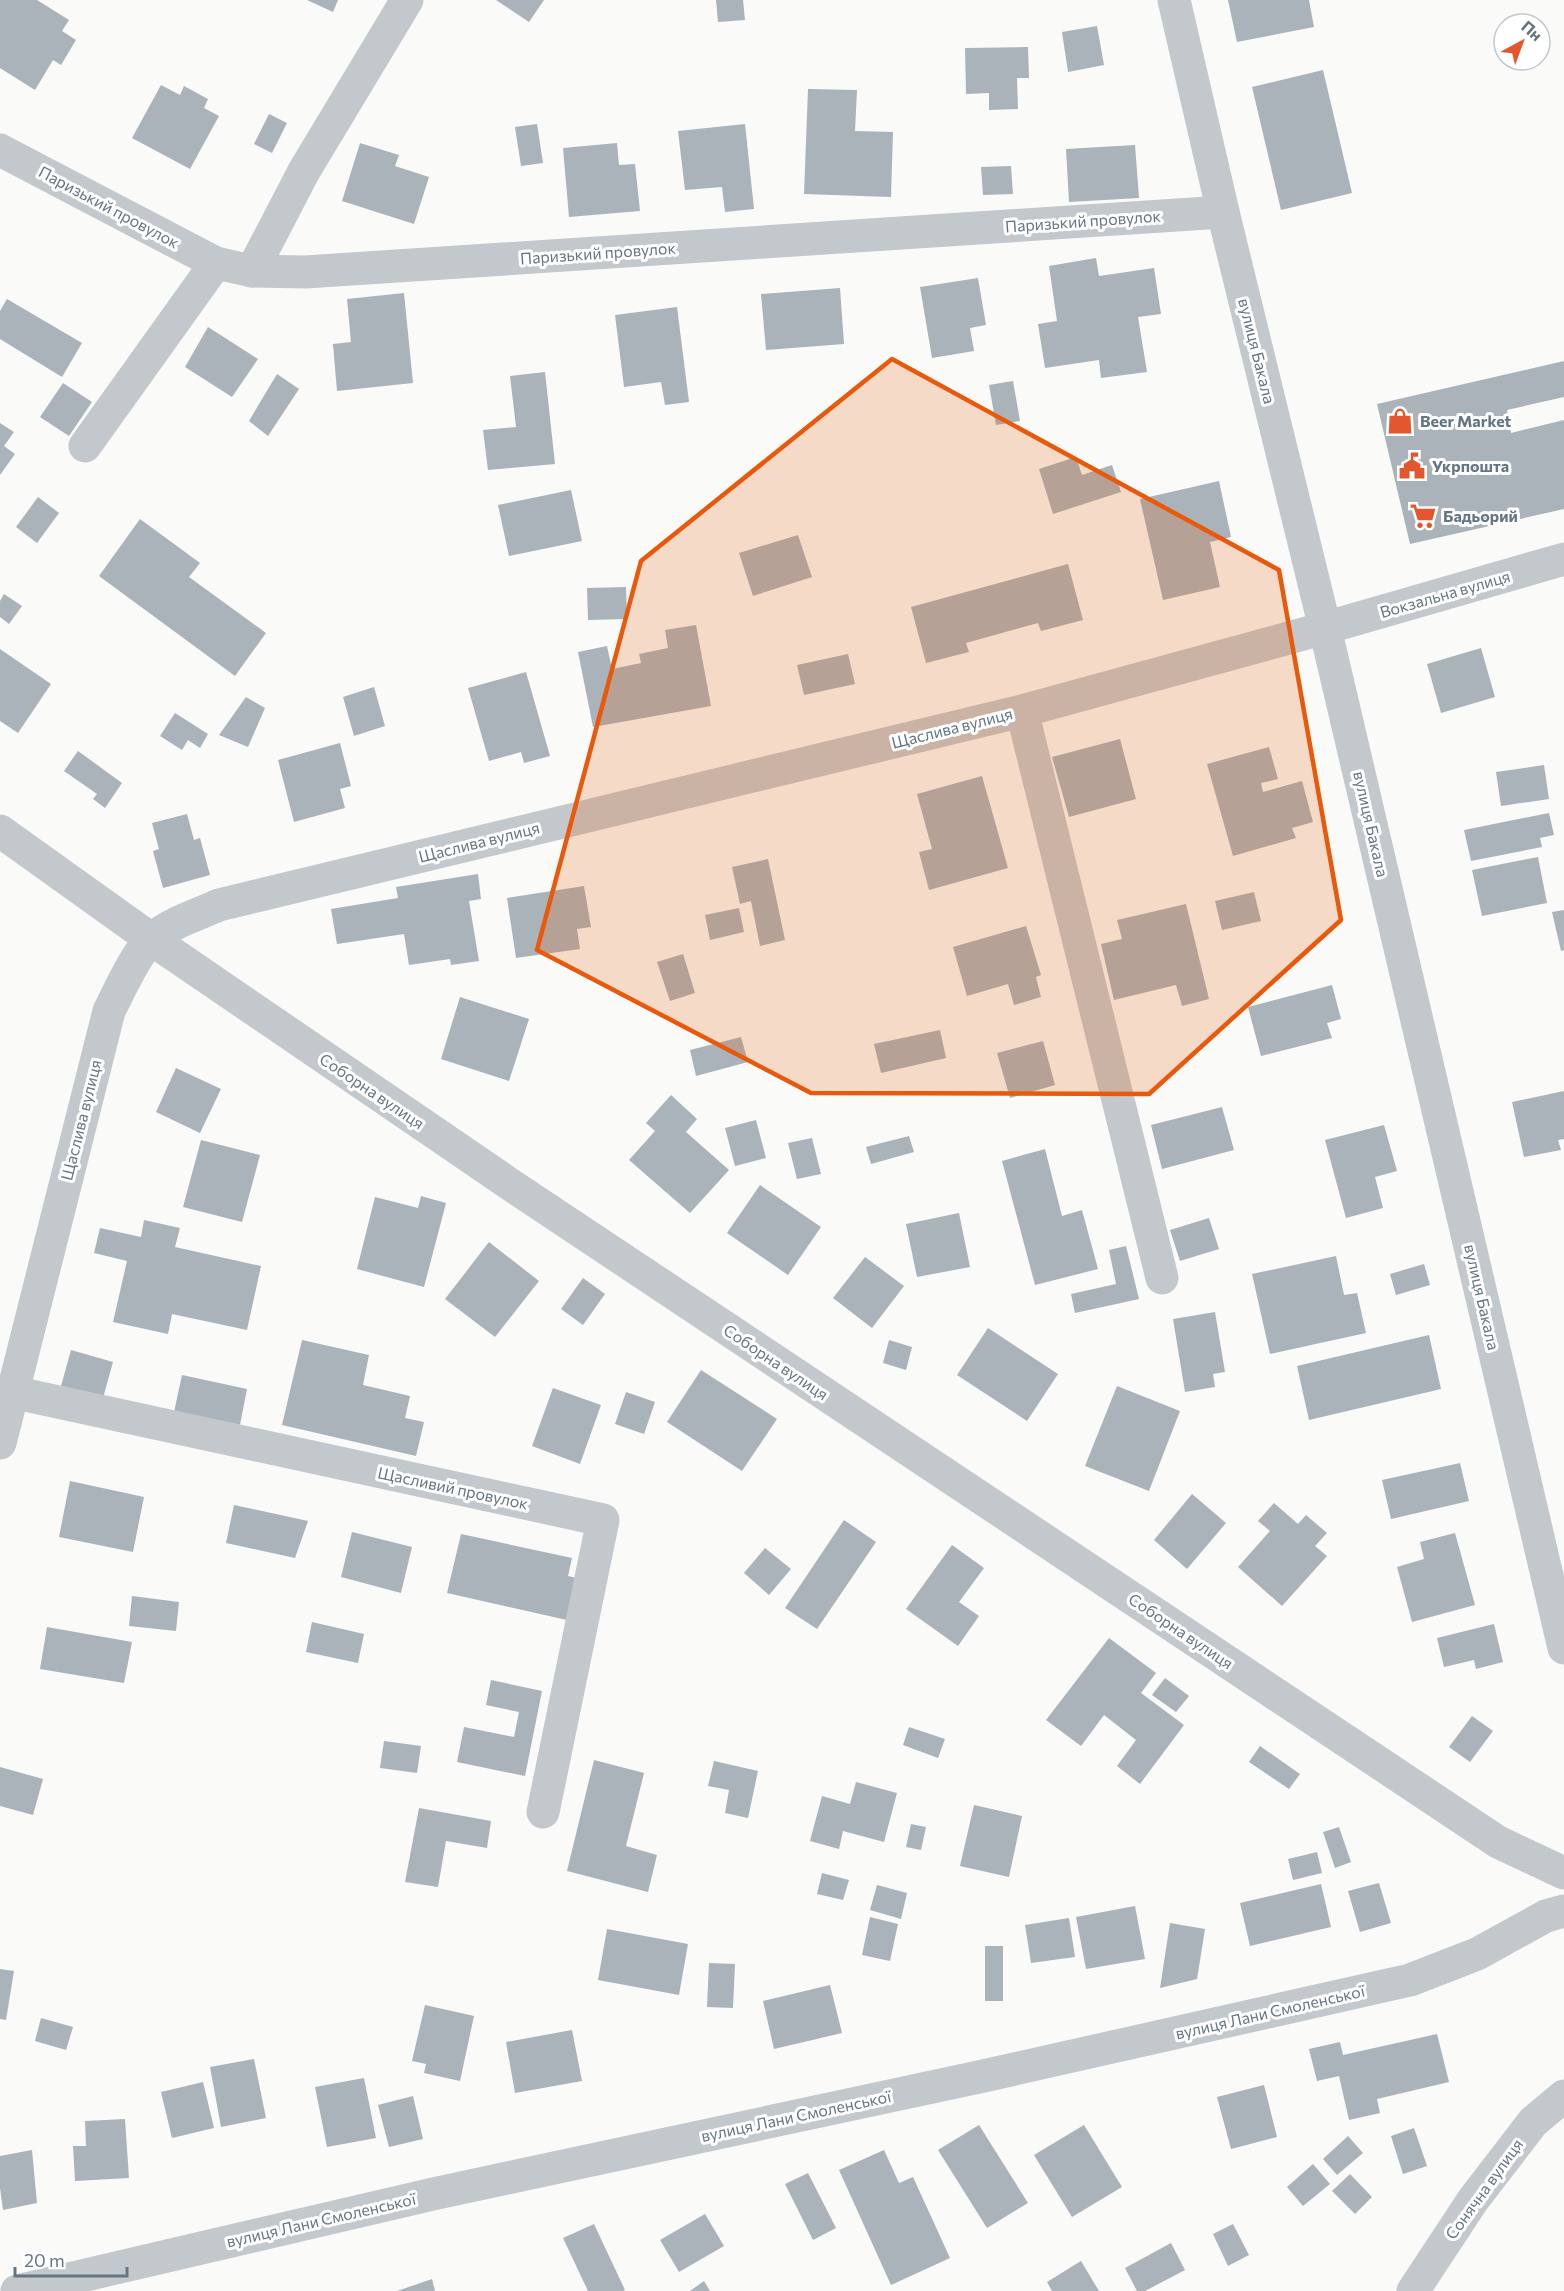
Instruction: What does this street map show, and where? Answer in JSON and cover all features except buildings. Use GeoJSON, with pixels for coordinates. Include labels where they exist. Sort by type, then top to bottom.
{"type":"FeatureCollection","features":[{"type":"Feature","properties":{"kind":"street"},"geometry":{"type":"LineString","coordinates":[[252,271],[304,171],[407,0]]}},
{"type":"Feature","properties":{"kind":"street","name":"вулиця Бакала"},"geometry":{"type":"LineString","coordinates":[[1174,0],[1223,212],[1326,628],[1564,1648]]}},
{"type":"Feature","properties":{"kind":"street","name":"Паризький провулок"},"geometry":{"type":"LineString","coordinates":[[0,150],[216,262],[252,271],[305,272],[1223,212]]}},
{"type":"Feature","properties":{"kind":"street"},"geometry":{"type":"LineString","coordinates":[[85,446],[216,262]]}},
{"type":"Feature","properties":{"kind":"street","name":"Вокзальна вулиця"},"geometry":{"type":"LineString","coordinates":[[1326,628],[1564,559]]}},
{"type":"Feature","properties":{"kind":"street","name":"Щаслива вулиця"},"geometry":{"type":"LineString","coordinates":[[0,1443],[109,1011],[127,975],[151,939],[177,923],[219,905],[1022,711],[1326,628]]}},
{"type":"Feature","properties":{"kind":"street"},"geometry":{"type":"LineString","coordinates":[[1022,711],[1162,1278]]}},
{"type":"Feature","properties":{"kind":"street","name":"Соборна вулиця"},"geometry":{"type":"LineString","coordinates":[[0,831],[151,939],[514,1187],[1498,1842],[1564,1873]]}},
{"type":"Feature","properties":{"kind":"street","name":"Щасливий провулок"},"geometry":{"type":"LineString","coordinates":[[12,1392],[603,1520],[543,1812]]}},
{"type":"Feature","properties":{"kind":"street","name":"вулиця Лани Смоленської"},"geometry":{"type":"LineString","coordinates":[[16,2291],[433,2194],[988,2075],[1410,1980],[1477,1954],[1546,1916],[1564,1911]]}},
{"type":"Feature","properties":{"kind":"street","name":"Сонячна вулиця"},"geometry":{"type":"LineString","coordinates":[[1413,2291],[1473,2200],[1533,2122],[1564,2096]]}},
{"type":"Feature","properties":{"kind":"highlighted area"},"geometry":{"type":"Polygon","coordinates":[[[892,359],[1279,570],[1341,920],[1149,1094],[811,1093],[537,950],[641,561],[892,359]]]}},
{"type":"Feature","properties":{"kind":"place","name":"Beer Market"},"geometry":{"type":"Point","coordinates":[1400,421]}},
{"type":"Feature","properties":{"kind":"place","name":"Укрпошта"},"geometry":{"type":"Point","coordinates":[1412,466]}},
{"type":"Feature","properties":{"kind":"place","name":"Бадьорий"},"geometry":{"type":"Point","coordinates":[1423,516]}}]}
